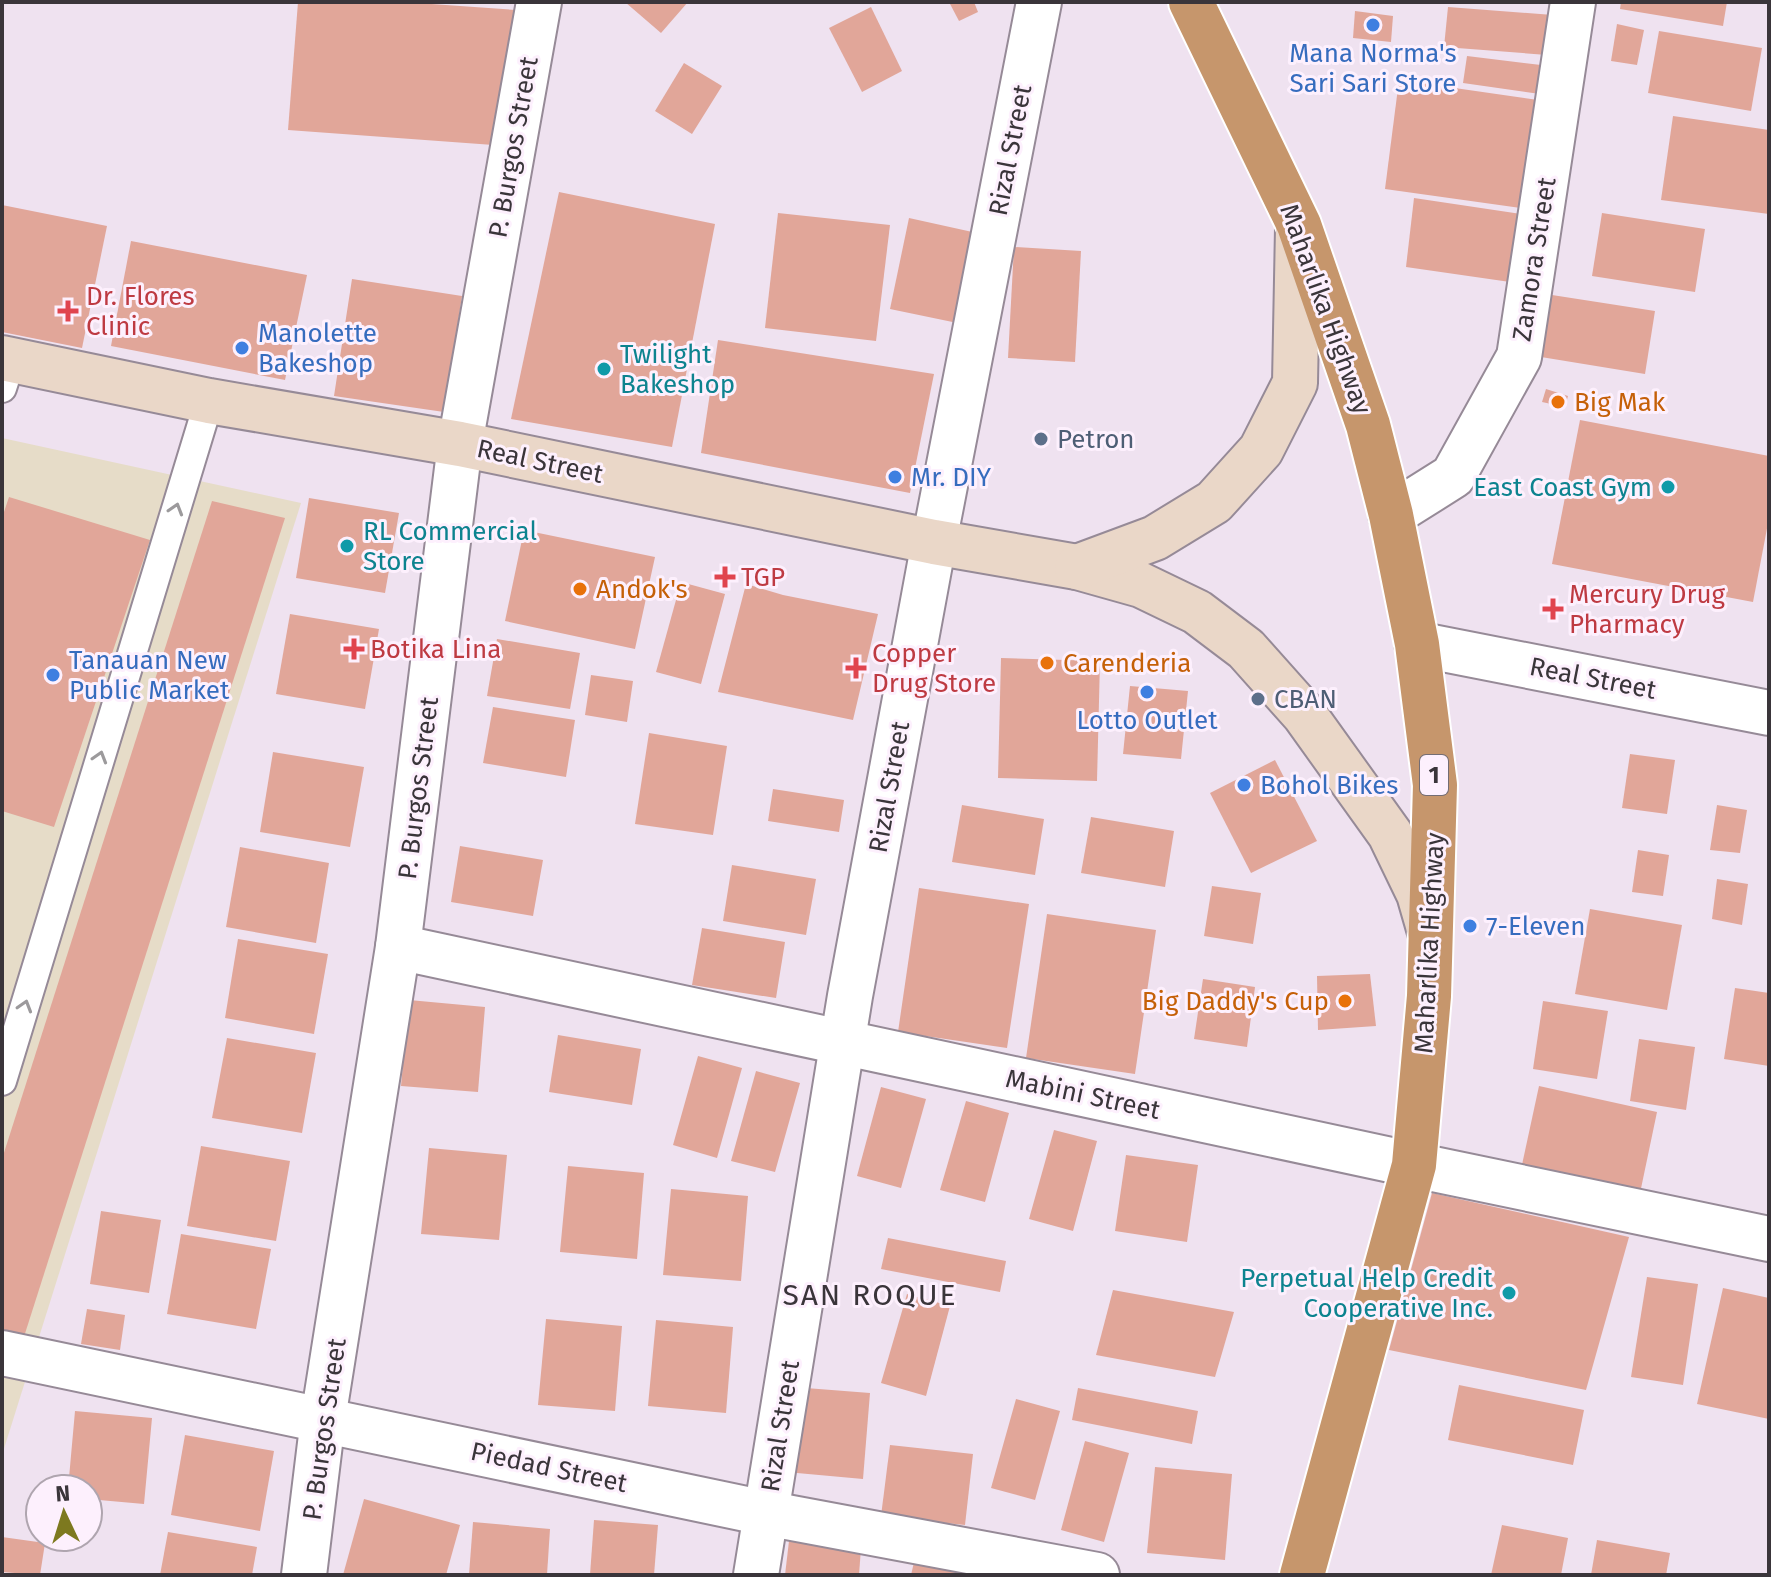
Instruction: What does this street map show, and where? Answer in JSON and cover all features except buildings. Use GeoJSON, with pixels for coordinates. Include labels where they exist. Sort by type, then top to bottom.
{"type":"FeatureCollection","features":[{"type":"Feature","properties":{"kind":"highway","name":"Maharlika Highway"},"geometry":{"type":"LineString","coordinates":[[1191,2],[1299,225],[1368,425],[1391,515],[1417,644],[1435,785],[1429,996],[1414,1165],[1302,1575]]}},
{"type":"Feature","properties":{"kind":"main road"},"geometry":{"type":"LineString","coordinates":[[1077,567],[1155,538],[1214,502],[1261,450],[1295,383],[1299,225]]}},
{"type":"Feature","properties":{"kind":"main road","name":"Real Street"},"geometry":{"type":"LineString","coordinates":[[5,369],[460,444],[934,542],[1077,567],[1141,585],[1197,612],[1246,649],[1304,714],[1390,834],[1419,894],[1432,940]]}},
{"type":"Feature","properties":{"kind":"street","name":"P. Burgos Street"},"geometry":{"type":"LineString","coordinates":[[304,1575],[323,1419],[398,947],[460,444],[539,2]]}},
{"type":"Feature","properties":{"kind":"street","name":"Rizal Street"},"geometry":{"type":"LineString","coordinates":[[756,1575],[843,1042],[934,542],[1039,2]]}},
{"type":"Feature","properties":{"kind":"street","name":"Zamora Street"},"geometry":{"type":"LineString","coordinates":[[1391,515],[1453,476],[1519,357],[1573,2]]}},
{"type":"Feature","properties":{"kind":"street","name":"Real Street"},"geometry":{"type":"LineString","coordinates":[[1417,644],[1769,713]]}},
{"type":"Feature","properties":{"kind":"street","name":"Mabini Street"},"geometry":{"type":"LineString","coordinates":[[398,947],[1769,1239]]}},
{"type":"Feature","properties":{"kind":"street","name":"Piedad Street"},"geometry":{"type":"LineString","coordinates":[[2,1353],[765,1513],[1097,1575]]}},
{"type":"Feature","properties":{"kind":"lane"},"geometry":{"type":"LineString","coordinates":[[2,1081],[209,401]]}},
{"type":"Feature","properties":{"kind":"shaded area"},"geometry":{"type":"Polygon","coordinates":[[[2,438],[301,503],[2,1455],[2,438]]]}},
{"type":"Feature","properties":{"kind":"place","name":"Mana Norma's Sari Sari Store"},"geometry":{"type":"Point","coordinates":[1373,25]}},
{"type":"Feature","properties":{"kind":"place","name":"Dr. Flores Clinic"},"geometry":{"type":"Point","coordinates":[68,311]}},
{"type":"Feature","properties":{"kind":"place","name":"Manolette Bakeshop"},"geometry":{"type":"Point","coordinates":[242,348]}},
{"type":"Feature","properties":{"kind":"place","name":"Twilight Bakeshop"},"geometry":{"type":"Point","coordinates":[604,369]}},
{"type":"Feature","properties":{"kind":"place","name":"Big Mak"},"geometry":{"type":"Point","coordinates":[1558,402]}},
{"type":"Feature","properties":{"kind":"place","name":"Petron"},"geometry":{"type":"Point","coordinates":[1041,439]}},
{"type":"Feature","properties":{"kind":"place","name":"Mr. DIY"},"geometry":{"type":"Point","coordinates":[895,477]}},
{"type":"Feature","properties":{"kind":"place","name":"East Coast Gym"},"geometry":{"type":"Point","coordinates":[1668,487]}},
{"type":"Feature","properties":{"kind":"place","name":"RL Commercial Store"},"geometry":{"type":"Point","coordinates":[347,546]}},
{"type":"Feature","properties":{"kind":"place","name":"TGP"},"geometry":{"type":"Point","coordinates":[725,577]}},
{"type":"Feature","properties":{"kind":"place","name":"Andok's"},"geometry":{"type":"Point","coordinates":[580,589]}},
{"type":"Feature","properties":{"kind":"place","name":"Mercury Drug Pharmacy"},"geometry":{"type":"Point","coordinates":[1553,609]}},
{"type":"Feature","properties":{"kind":"place","name":"Botika Lina"},"geometry":{"type":"Point","coordinates":[354,649]}},
{"type":"Feature","properties":{"kind":"place","name":"Carenderia"},"geometry":{"type":"Point","coordinates":[1047,663]}},
{"type":"Feature","properties":{"kind":"place","name":"Copper Drug Store"},"geometry":{"type":"Point","coordinates":[856,668]}},
{"type":"Feature","properties":{"kind":"place","name":"Tanauan New Public Market"},"geometry":{"type":"Point","coordinates":[53,675]}},
{"type":"Feature","properties":{"kind":"place","name":"Lotto Outlet"},"geometry":{"type":"Point","coordinates":[1147,692]}},
{"type":"Feature","properties":{"kind":"place","name":"CBAN"},"geometry":{"type":"Point","coordinates":[1258,699]}},
{"type":"Feature","properties":{"kind":"place","name":"Bohol Bikes"},"geometry":{"type":"Point","coordinates":[1244,785]}},
{"type":"Feature","properties":{"kind":"place","name":"7-Eleven"},"geometry":{"type":"Point","coordinates":[1470,926]}},
{"type":"Feature","properties":{"kind":"place","name":"Big Daddy's Cup"},"geometry":{"type":"Point","coordinates":[1345,1001]}},
{"type":"Feature","properties":{"kind":"place","name":"Perpetual Help Credit Cooperative Inc."},"geometry":{"type":"Point","coordinates":[1509,1293]}},
{"type":"Feature","properties":{"kind":"district","name":"SAN ROQUE"},"geometry":{"type":"Point","coordinates":[870,1295]}}]}
